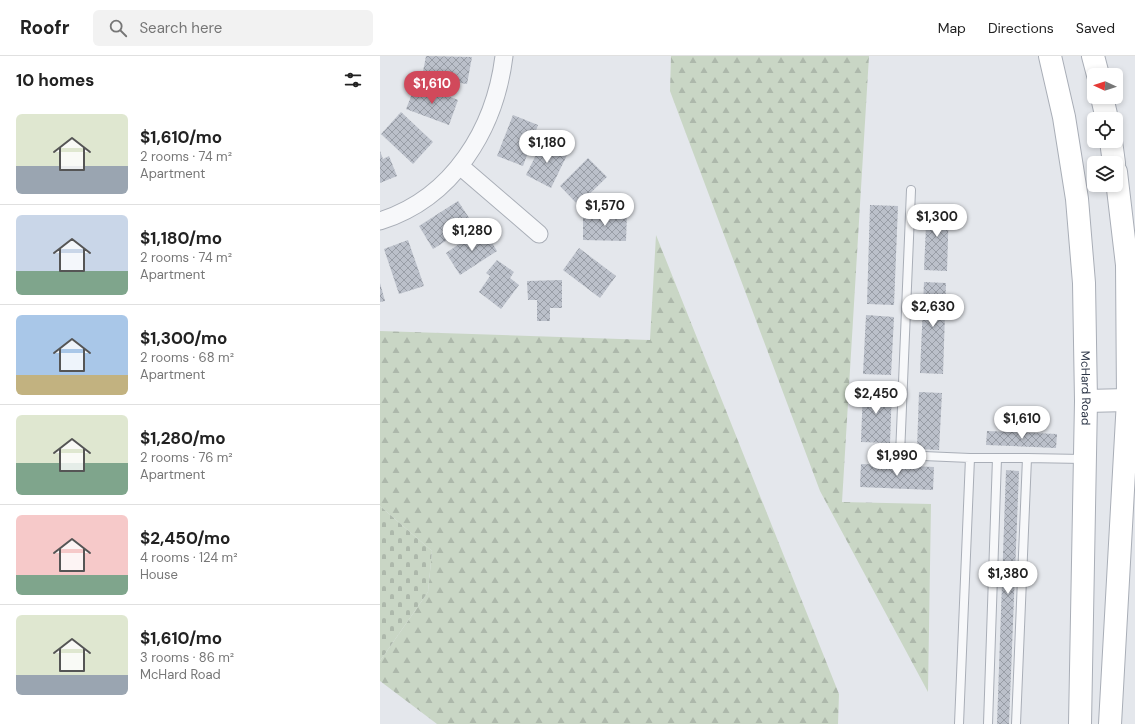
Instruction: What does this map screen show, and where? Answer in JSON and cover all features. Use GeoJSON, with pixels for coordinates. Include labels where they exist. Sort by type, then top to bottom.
{"type":"FeatureCollection","features":[{"type":"Feature","properties":{"kind":"main road","name":"McHard Road"},"geometry":{"type":"LineString","coordinates":[[1050,56],[1064,117],[1077,199],[1084,283],[1086,401],[1080,724]]}},
{"type":"Feature","properties":{"kind":"main road"},"geometry":{"type":"LineString","coordinates":[[1093,56],[1096,68]]}},
{"type":"Feature","properties":{"kind":"main road"},"geometry":{"type":"LineString","coordinates":[[1110,724],[1128,400],[1126,265],[1118,192]]}},
{"type":"Feature","properties":{"kind":"main road"},"geometry":{"type":"LineString","coordinates":[[1086,401],[1128,400]]}},
{"type":"Feature","properties":{"kind":"street"},"geometry":{"type":"LineString","coordinates":[[380,221],[417,203],[444,184],[460,166],[483,129],[495,98],[504,56]]}},
{"type":"Feature","properties":{"kind":"street"},"geometry":{"type":"LineString","coordinates":[[460,166],[539,234]]}},
{"type":"Feature","properties":{"kind":"lane"},"geometry":{"type":"LineString","coordinates":[[911,190],[900,455],[970,458],[1085,459]]}},
{"type":"Feature","properties":{"kind":"lane"},"geometry":{"type":"LineString","coordinates":[[959,724],[970,458]]}},
{"type":"Feature","properties":{"kind":"lane"},"geometry":{"type":"LineString","coordinates":[[988,724],[997,458]]}},
{"type":"Feature","properties":{"kind":"lane"},"geometry":{"type":"LineString","coordinates":[[1016,724],[1027,458]]}},
{"type":"Feature","properties":{"kind":"green space"},"geometry":{"type":"Polygon","coordinates":[[[671,56],[869,56],[842,502],[931,504],[928,692],[820,491],[670,91],[671,56]]]}},
{"type":"Feature","properties":{"kind":"green space"},"geometry":{"type":"Polygon","coordinates":[[[656,235],[839,694],[838,724],[437,724],[380,681],[380,661],[428,592],[432,551],[380,506],[380,331],[650,340],[656,235]]]}},
{"type":"Feature","properties":{"kind":"green space"},"geometry":{"type":"Polygon","coordinates":[[[380,506],[432,551],[428,592],[380,661],[380,506]]]}},
{"type":"Feature","properties":{"kind":"building"},"geometry":{"type":"Polygon","coordinates":[[[426,56],[472,57],[467,84],[422,77],[426,56]]]}},
{"type":"Feature","properties":{"kind":"building"},"geometry":{"type":"Polygon","coordinates":[[[416,84],[458,100],[449,125],[406,109],[416,84]]]}},
{"type":"Feature","properties":{"kind":"building"},"geometry":{"type":"Polygon","coordinates":[[[401,112],[433,142],[413,164],[381,134],[401,112]]]}},
{"type":"Feature","properties":{"kind":"building"},"geometry":{"type":"Polygon","coordinates":[[[513,115],[538,125],[523,166],[497,156],[513,115]]]}},
{"type":"Feature","properties":{"kind":"building"},"geometry":{"type":"Polygon","coordinates":[[[543,141],[568,153],[551,188],[526,175],[543,141]]]}},
{"type":"Feature","properties":{"kind":"building"},"geometry":{"type":"Polygon","coordinates":[[[380,151],[383,159],[389,156],[397,176],[380,183],[380,151]]]}},
{"type":"Feature","properties":{"kind":"building"},"geometry":{"type":"Polygon","coordinates":[[[588,158],[607,177],[578,205],[560,186],[588,158]]]}},
{"type":"Feature","properties":{"kind":"building"},"geometry":{"type":"Polygon","coordinates":[[[458,201],[473,224],[433,249],[419,226],[458,201]]]}},
{"type":"Feature","properties":{"kind":"building"},"geometry":{"type":"Polygon","coordinates":[[[927,204],[949,205],[947,271],[924,270],[927,204]]]}},
{"type":"Feature","properties":{"kind":"building"},"geometry":{"type":"Polygon","coordinates":[[[870,205],[898,206],[894,305],[867,304],[870,205]]]}},
{"type":"Feature","properties":{"kind":"building"},"geometry":{"type":"Polygon","coordinates":[[[583,213],[627,213],[626,241],[583,240],[583,213]]]}},
{"type":"Feature","properties":{"kind":"building"},"geometry":{"type":"Polygon","coordinates":[[[483,228],[497,251],[460,275],[446,253],[483,228]]]}},
{"type":"Feature","properties":{"kind":"building"},"geometry":{"type":"Polygon","coordinates":[[[408,240],[424,286],[399,294],[384,249],[408,240]]]}},
{"type":"Feature","properties":{"kind":"building"},"geometry":{"type":"Polygon","coordinates":[[[579,248],[616,276],[600,298],[563,270],[579,248]]]}},
{"type":"Feature","properties":{"kind":"building"},"geometry":{"type":"Polygon","coordinates":[[[497,260],[514,272],[510,278],[519,285],[501,309],[479,292],[490,276],[486,273],[497,260]]]}},
{"type":"Feature","properties":{"kind":"building"},"geometry":{"type":"Polygon","coordinates":[[[562,280],[562,308],[550,308],[550,321],[537,321],[537,300],[528,300],[527,281],[562,280]]]}},
{"type":"Feature","properties":{"kind":"building"},"geometry":{"type":"Polygon","coordinates":[[[924,282],[946,283],[943,374],[920,373],[924,282]]]}},
{"type":"Feature","properties":{"kind":"building"},"geometry":{"type":"Polygon","coordinates":[[[380,283],[385,301],[380,302],[380,283]]]}},
{"type":"Feature","properties":{"kind":"building"},"geometry":{"type":"Polygon","coordinates":[[[866,315],[894,317],[891,375],[863,374],[866,315]]]}},
{"type":"Feature","properties":{"kind":"building"},"geometry":{"type":"Polygon","coordinates":[[[863,387],[892,388],[890,443],[861,442],[863,387]]]}},
{"type":"Feature","properties":{"kind":"building"},"geometry":{"type":"Polygon","coordinates":[[[919,392],[942,393],[939,450],[917,449],[919,392]]]}},
{"type":"Feature","properties":{"kind":"building"},"geometry":{"type":"Polygon","coordinates":[[[987,431],[1057,434],[1056,448],[986,445],[987,431]]]}},
{"type":"Feature","properties":{"kind":"building"},"geometry":{"type":"Polygon","coordinates":[[[861,464],[934,467],[933,490],[860,487],[861,464]]]}},
{"type":"Feature","properties":{"kind":"building"},"geometry":{"type":"Polygon","coordinates":[[[1006,470],[1019,471],[1009,724],[997,724],[1006,470]]]}}]}
